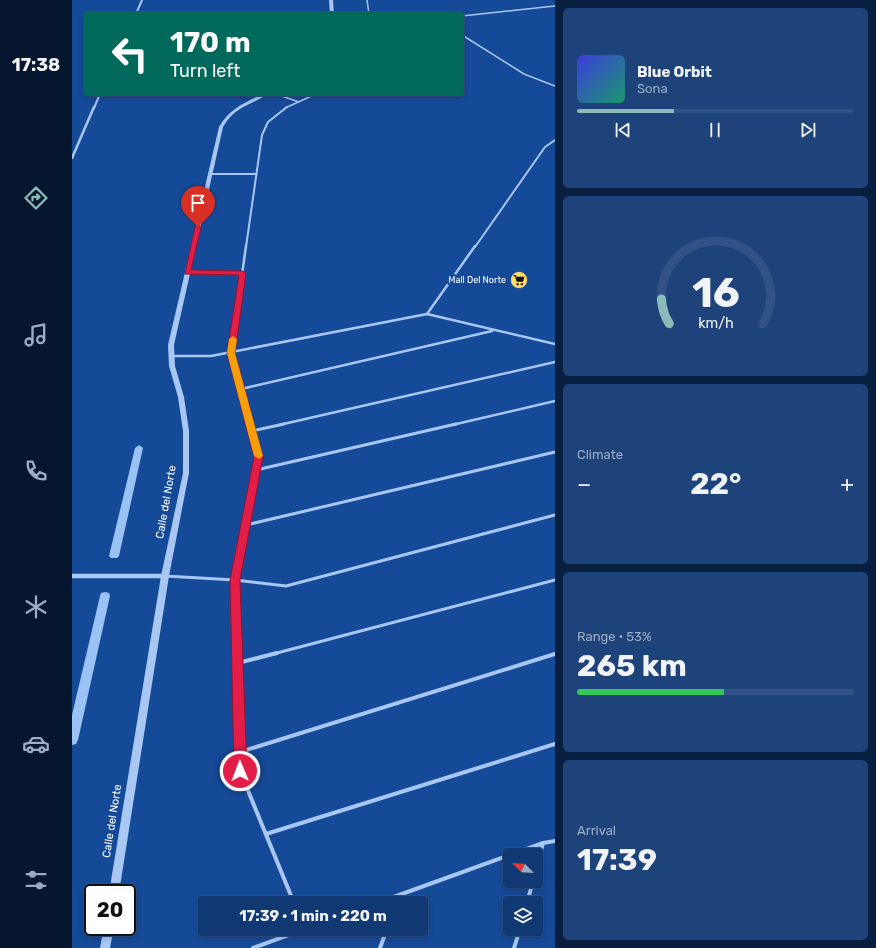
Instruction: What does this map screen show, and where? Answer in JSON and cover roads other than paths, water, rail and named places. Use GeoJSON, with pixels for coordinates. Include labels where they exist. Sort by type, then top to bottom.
{"type":"FeatureCollection","features":[{"type":"Feature","properties":{"kind":"street"},"geometry":{"type":"LineString","coordinates":[[137,12],[142,0]]}},
{"type":"Feature","properties":{"kind":"street"},"geometry":{"type":"LineString","coordinates":[[332,0],[332,12]]}},
{"type":"Feature","properties":{"kind":"street"},"geometry":{"type":"LineString","coordinates":[[72,158],[99,96]]}},
{"type":"Feature","properties":{"kind":"street","name":"Calle del Norte"},"geometry":{"type":"LineString","coordinates":[[115,884],[165,576],[186,473],[186,431],[171,356],[171,345],[221,127],[225,118],[242,105],[262,96]]}},
{"type":"Feature","properties":{"kind":"street"},"geometry":{"type":"LineString","coordinates":[[72,576],[165,576]]}},
{"type":"Feature","properties":{"kind":"street"},"geometry":{"type":"LineString","coordinates":[[105,948],[107,936]]}},
{"type":"Feature","properties":{"kind":"lane"},"geometry":{"type":"LineString","coordinates":[[367,0],[369,12]]}},
{"type":"Feature","properties":{"kind":"lane"},"geometry":{"type":"LineString","coordinates":[[464,16],[555,6]]}},
{"type":"Feature","properties":{"kind":"lane"},"geometry":{"type":"LineString","coordinates":[[464,36],[524,74],[555,86]]}},
{"type":"Feature","properties":{"kind":"lane"},"geometry":{"type":"LineString","coordinates":[[282,96],[299,102]]}},
{"type":"Feature","properties":{"kind":"lane"},"geometry":{"type":"LineString","coordinates":[[291,896],[240,771],[235,580],[259,457],[231,353],[260,143],[267,123],[284,109],[312,96]]}},
{"type":"Feature","properties":{"kind":"lane"},"geometry":{"type":"LineString","coordinates":[[427,314],[545,147],[555,140]]}},
{"type":"Feature","properties":{"kind":"lane"},"geometry":{"type":"LineString","coordinates":[[210,174],[255,174]]}},
{"type":"Feature","properties":{"kind":"lane"},"geometry":{"type":"LineString","coordinates":[[187,272],[242,273]]}},
{"type":"Feature","properties":{"kind":"lane"},"geometry":{"type":"LineString","coordinates":[[171,356],[211,356],[231,353],[427,314],[555,344]]}},
{"type":"Feature","properties":{"kind":"lane"},"geometry":{"type":"LineString","coordinates":[[241,389],[494,330]]}},
{"type":"Feature","properties":{"kind":"lane"},"geometry":{"type":"LineString","coordinates":[[252,430],[555,362]]}},
{"type":"Feature","properties":{"kind":"lane"},"geometry":{"type":"LineString","coordinates":[[256,470],[555,401]]}},
{"type":"Feature","properties":{"kind":"lane"},"geometry":{"type":"LineString","coordinates":[[246,525],[555,452]]}},
{"type":"Feature","properties":{"kind":"lane"},"geometry":{"type":"LineString","coordinates":[[165,576],[235,580],[286,586],[555,515]]}},
{"type":"Feature","properties":{"kind":"lane"},"geometry":{"type":"LineString","coordinates":[[238,664],[555,580]]}},
{"type":"Feature","properties":{"kind":"lane"},"geometry":{"type":"LineString","coordinates":[[240,752],[555,654]]}},
{"type":"Feature","properties":{"kind":"lane"},"geometry":{"type":"LineString","coordinates":[[266,834],[555,744]]}},
{"type":"Feature","properties":{"kind":"lane"},"geometry":{"type":"LineString","coordinates":[[397,896],[544,843],[555,841]]}},
{"type":"Feature","properties":{"kind":"lane"},"geometry":{"type":"LineString","coordinates":[[543,848],[544,843]]}},
{"type":"Feature","properties":{"kind":"lane"},"geometry":{"type":"LineString","coordinates":[[253,948],[286,936]]}},
{"type":"Feature","properties":{"kind":"lane"},"geometry":{"type":"LineString","coordinates":[[380,948],[384,936]]}},
{"type":"Feature","properties":{"kind":"lane"},"geometry":{"type":"LineString","coordinates":[[514,948],[518,936]]}},
{"type":"Feature","properties":{"kind":"waterway"},"geometry":{"type":"LineString","coordinates":[[114,556],[139,448]]}},
{"type":"Feature","properties":{"kind":"waterway"},"geometry":{"type":"LineString","coordinates":[[72,740],[105,596]]}},
{"type":"Feature","properties":{"kind":"place","name":"Mall Del Norte"},"geometry":{"type":"Point","coordinates":[519,280]}}]}
